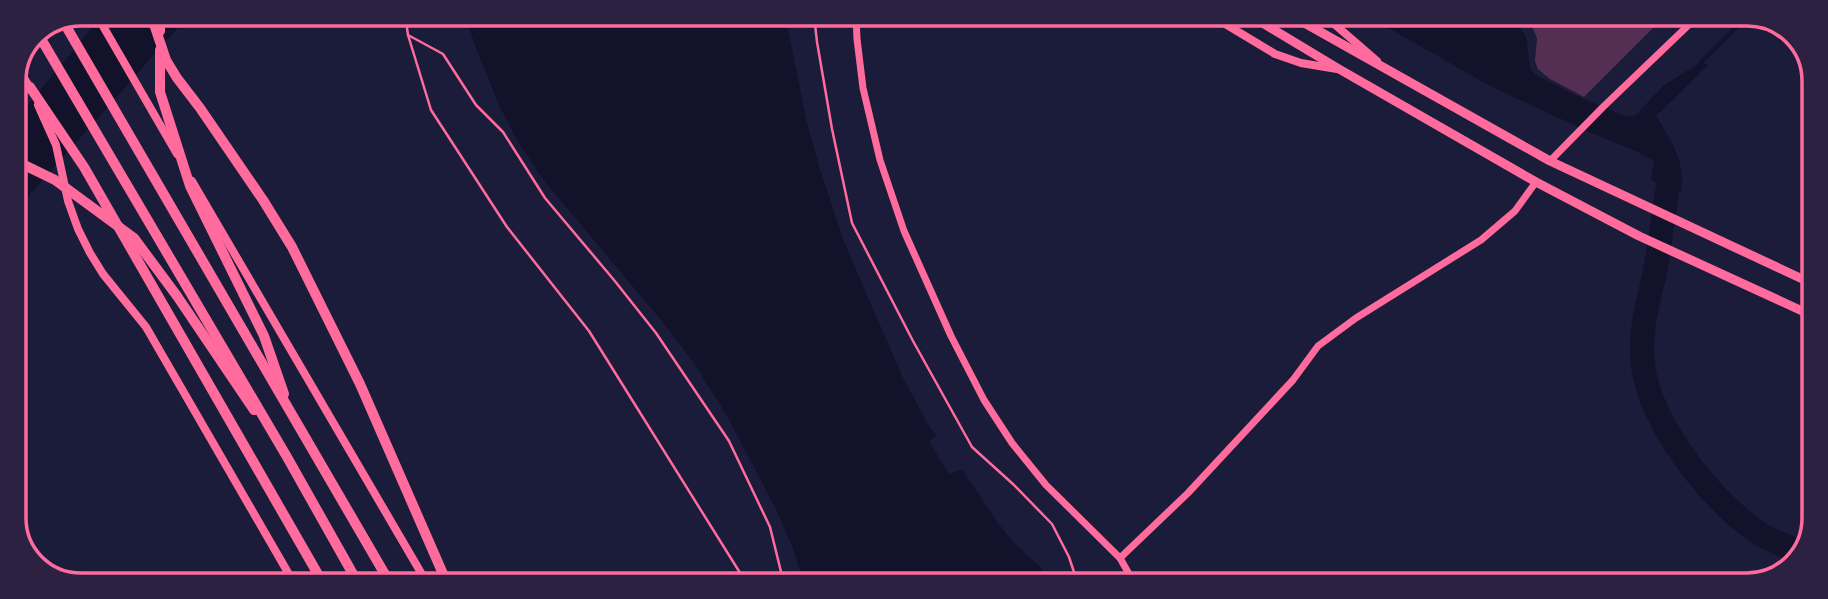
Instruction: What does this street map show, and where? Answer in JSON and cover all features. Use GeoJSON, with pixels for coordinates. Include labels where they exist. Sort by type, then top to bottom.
{"type":"FeatureCollection","features":[{"type":"Feature","properties":{"kind":"highway"},"geometry":{"type":"LineString","coordinates":[[155,26],[166,60],[177,78],[264,200],[292,247],[360,384],[443,573]]}},
{"type":"Feature","properties":{"kind":"highway"},"geometry":{"type":"LineString","coordinates":[[160,26],[160,92],[190,186],[264,336],[291,415]]}},
{"type":"Feature","properties":{"kind":"highway"},"geometry":{"type":"LineString","coordinates":[[67,28],[384,573]]}},
{"type":"Feature","properties":{"kind":"highway"},"geometry":{"type":"LineString","coordinates":[[43,42],[352,573]]}},
{"type":"Feature","properties":{"kind":"highway"},"geometry":{"type":"LineString","coordinates":[[30,88],[84,167],[317,573]]}},
{"type":"Feature","properties":{"kind":"highway"},"geometry":{"type":"LineString","coordinates":[[26,166],[55,180],[134,238],[287,457]]}},
{"type":"Feature","properties":{"kind":"main road"},"geometry":{"type":"LineString","coordinates":[[103,26],[421,573]]}},
{"type":"Feature","properties":{"kind":"main road"},"geometry":{"type":"LineString","coordinates":[[1229,26],[1275,54],[1301,63],[1339,69]]}},
{"type":"Feature","properties":{"kind":"main road"},"geometry":{"type":"LineString","coordinates":[[1267,26],[1536,182],[1639,236],[1802,311]]}},
{"type":"Feature","properties":{"kind":"main road"},"geometry":{"type":"LineString","coordinates":[[1310,26],[1550,162],[1802,279]]}},
{"type":"Feature","properties":{"kind":"main road"},"geometry":{"type":"LineString","coordinates":[[1337,26],[1388,70]]}},
{"type":"Feature","properties":{"kind":"main road"},"geometry":{"type":"LineString","coordinates":[[26,81],[56,145],[78,229],[90,253],[103,274],[146,327],[288,573]]}},
{"type":"Feature","properties":{"kind":"street"},"geometry":{"type":"LineString","coordinates":[[857,26],[863,88],[887,185],[904,231],[951,336],[984,400],[1012,443],[1046,485],[1120,558],[1128,573]]}},
{"type":"Feature","properties":{"kind":"street"},"geometry":{"type":"LineString","coordinates":[[1550,162],[1688,26]]}},
{"type":"Feature","properties":{"kind":"street"},"geometry":{"type":"LineString","coordinates":[[1120,558],[1188,493],[1293,380],[1318,346],[1356,318],[1481,240],[1515,211],[1536,182]]}},
{"type":"Feature","properties":{"kind":"path"},"geometry":{"type":"LineString","coordinates":[[407,26],[431,110],[506,227],[589,331],[740,573]]}},
{"type":"Feature","properties":{"kind":"path"},"geometry":{"type":"LineString","coordinates":[[815,26],[852,223],[971,447],[1052,524],[1074,573]]}},
{"type":"Feature","properties":{"kind":"path"},"geometry":{"type":"LineString","coordinates":[[408,35],[443,54],[476,105],[503,132],[545,198],[614,280],[663,344],[729,441],[770,527],[781,573]]}},
{"type":"Feature","properties":{"kind":"shaded area"},"geometry":{"type":"Polygon","coordinates":[[[93,26],[179,26],[26,199],[26,107],[93,26]]]}},
{"type":"Feature","properties":{"kind":"shaded area"},"geometry":{"type":"Polygon","coordinates":[[[469,26],[787,26],[806,119],[844,242],[903,378],[930,428],[937,435],[929,442],[949,474],[962,469],[998,523],[1043,573],[801,573],[776,509],[726,414],[692,360],[545,182],[518,142],[477,51],[469,26]]]}},
{"type":"Feature","properties":{"kind":"shaded area"},"geometry":{"type":"Polygon","coordinates":[[[1385,26],[1517,26],[1526,36],[1530,69],[1536,75],[1627,117],[1636,115],[1663,86],[1701,62],[1708,65],[1656,116],[1672,143],[1679,162],[1682,172],[1681,192],[1651,180],[1654,161],[1638,152],[1492,87],[1385,26]]]}},
{"type":"Feature","properties":{"kind":"building"},"geometry":{"type":"Polygon","coordinates":[[[1530,26],[1655,26],[1584,97],[1550,79],[1538,69],[1535,61],[1537,39],[1530,26]]]}},
{"type":"Feature","properties":{"kind":"waterway"},"geometry":{"type":"LineString","coordinates":[[1701,62],[1738,26]]}},
{"type":"Feature","properties":{"kind":"waterway"},"geometry":{"type":"LineString","coordinates":[[1668,187],[1643,334],[1642,354],[1654,404],[1682,454],[1719,499],[1757,532],[1792,549]]}}]}
